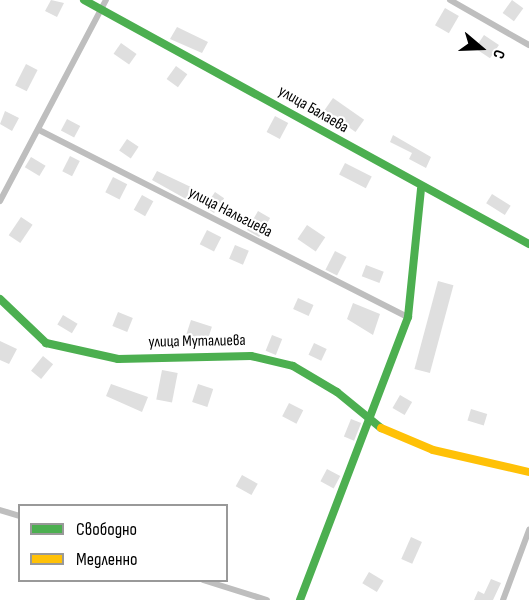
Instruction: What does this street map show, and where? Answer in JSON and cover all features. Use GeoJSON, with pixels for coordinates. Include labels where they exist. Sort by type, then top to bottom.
{"type":"FeatureCollection","features":[{"type":"Feature","properties":{"kind":"street","name":"улица Балаева"},"geometry":{"type":"LineString","coordinates":[[84,0],[421,189],[529,244]]}},
{"type":"Feature","properties":{"kind":"street"},"geometry":{"type":"LineString","coordinates":[[0,201],[41,131],[106,0]]}},
{"type":"Feature","properties":{"kind":"street"},"geometry":{"type":"LineString","coordinates":[[450,0],[529,45]]}},
{"type":"Feature","properties":{"kind":"street","name":"улица Нальгиева"},"geometry":{"type":"LineString","coordinates":[[41,131],[408,317]]}},
{"type":"Feature","properties":{"kind":"street"},"geometry":{"type":"LineString","coordinates":[[300,600],[370,423],[408,317],[421,189]]}},
{"type":"Feature","properties":{"kind":"street","name":"улица Муталиева"},"geometry":{"type":"LineString","coordinates":[[0,299],[46,343],[118,359],[251,356],[293,366],[337,392],[370,423],[433,450],[529,472]]}},
{"type":"Feature","properties":{"kind":"street"},"geometry":{"type":"LineString","coordinates":[[0,510],[18,515]]}},
{"type":"Feature","properties":{"kind":"street"},"geometry":{"type":"LineString","coordinates":[[503,600],[529,530]]}},
{"type":"Feature","properties":{"kind":"street"},"geometry":{"type":"LineString","coordinates":[[208,582],[267,600]]}},
{"type":"Feature","properties":{"kind":"building"},"geometry":{"type":"Polygon","coordinates":[[[51,0],[64,3],[57,17],[45,11],[51,0]]]}},
{"type":"Feature","properties":{"kind":"building"},"geometry":{"type":"Polygon","coordinates":[[[512,0],[523,8],[514,21],[503,13],[512,0]]]}},
{"type":"Feature","properties":{"kind":"building"},"geometry":{"type":"Polygon","coordinates":[[[445,8],[459,16],[449,33],[435,25],[445,8]]]}},
{"type":"Feature","properties":{"kind":"building"},"geometry":{"type":"Polygon","coordinates":[[[177,27],[208,42],[202,53],[170,39],[177,27]]]}},
{"type":"Feature","properties":{"kind":"building"},"geometry":{"type":"Polygon","coordinates":[[[484,35],[499,45],[490,58],[475,48],[484,35]]]}},
{"type":"Feature","properties":{"kind":"building"},"geometry":{"type":"Polygon","coordinates":[[[121,43],[137,54],[129,65],[114,54],[121,43]]]}},
{"type":"Feature","properties":{"kind":"building"},"geometry":{"type":"Polygon","coordinates":[[[26,64],[38,70],[27,91],[15,85],[26,64]]]}},
{"type":"Feature","properties":{"kind":"building"},"geometry":{"type":"Polygon","coordinates":[[[176,66],[187,74],[178,87],[167,79],[176,66]]]}},
{"type":"Feature","properties":{"kind":"building"},"geometry":{"type":"Polygon","coordinates":[[[333,98],[364,120],[356,132],[324,110],[333,98]]]}},
{"type":"Feature","properties":{"kind":"building"},"geometry":{"type":"Polygon","coordinates":[[[5,111],[19,118],[12,131],[0,124],[5,111]]]}},
{"type":"Feature","properties":{"kind":"building"},"geometry":{"type":"Polygon","coordinates":[[[275,116],[288,123],[280,139],[267,132],[275,116]]]}},
{"type":"Feature","properties":{"kind":"building"},"geometry":{"type":"Polygon","coordinates":[[[67,119],[80,126],[74,138],[61,130],[67,119]]]}},
{"type":"Feature","properties":{"kind":"building"},"geometry":{"type":"Polygon","coordinates":[[[393,135],[431,157],[426,168],[409,159],[412,153],[390,142],[393,135]]]}},
{"type":"Feature","properties":{"kind":"building"},"geometry":{"type":"Polygon","coordinates":[[[127,139],[139,147],[131,158],[119,151],[127,139]]]}},
{"type":"Feature","properties":{"kind":"building"},"geometry":{"type":"Polygon","coordinates":[[[70,156],[80,161],[72,176],[62,171],[70,156]]]}},
{"type":"Feature","properties":{"kind":"building"},"geometry":{"type":"Polygon","coordinates":[[[31,157],[46,166],[39,176],[25,167],[31,157]]]}},
{"type":"Feature","properties":{"kind":"building"},"geometry":{"type":"Polygon","coordinates":[[[345,163],[372,177],[366,188],[339,175],[345,163]]]}},
{"type":"Feature","properties":{"kind":"building"},"geometry":{"type":"Polygon","coordinates":[[[157,171],[193,188],[186,199],[152,180],[157,171]]]}},
{"type":"Feature","properties":{"kind":"building"},"geometry":{"type":"Polygon","coordinates":[[[113,177],[127,184],[120,199],[105,192],[113,177]]]}},
{"type":"Feature","properties":{"kind":"building"},"geometry":{"type":"Polygon","coordinates":[[[215,192],[224,198],[214,213],[205,207],[215,192]]]}},
{"type":"Feature","properties":{"kind":"building"},"geometry":{"type":"Polygon","coordinates":[[[492,194],[511,206],[505,215],[486,203],[492,194]]]}},
{"type":"Feature","properties":{"kind":"building"},"geometry":{"type":"Polygon","coordinates":[[[142,195],[153,201],[145,216],[134,210],[142,195]]]}},
{"type":"Feature","properties":{"kind":"building"},"geometry":{"type":"Polygon","coordinates":[[[258,211],[270,218],[259,237],[247,230],[258,211]]]}},
{"type":"Feature","properties":{"kind":"building"},"geometry":{"type":"Polygon","coordinates":[[[21,217],[33,225],[20,243],[9,235],[21,217]]]}},
{"type":"Feature","properties":{"kind":"building"},"geometry":{"type":"Polygon","coordinates":[[[307,225],[325,237],[316,251],[297,239],[307,225]]]}},
{"type":"Feature","properties":{"kind":"building"},"geometry":{"type":"Polygon","coordinates":[[[207,230],[221,237],[214,252],[200,244],[207,230]]]}},
{"type":"Feature","properties":{"kind":"building"},"geometry":{"type":"Polygon","coordinates":[[[235,245],[249,251],[243,265],[229,259],[235,245]]]}},
{"type":"Feature","properties":{"kind":"building"},"geometry":{"type":"Polygon","coordinates":[[[335,251],[347,257],[337,276],[325,270],[335,251]]]}},
{"type":"Feature","properties":{"kind":"building"},"geometry":{"type":"Polygon","coordinates":[[[366,265],[384,272],[379,283],[362,276],[366,265]]]}},
{"type":"Feature","properties":{"kind":"building"},"geometry":{"type":"Polygon","coordinates":[[[438,281],[453,285],[430,373],[414,369],[438,281]]]}},
{"type":"Feature","properties":{"kind":"building"},"geometry":{"type":"Polygon","coordinates":[[[298,298],[314,305],[309,316],[293,309],[298,298]]]}},
{"type":"Feature","properties":{"kind":"building"},"geometry":{"type":"Polygon","coordinates":[[[353,303],[380,314],[373,335],[347,319],[353,303]]]}},
{"type":"Feature","properties":{"kind":"building"},"geometry":{"type":"Polygon","coordinates":[[[118,312],[133,318],[127,332],[112,326],[118,312]]]}},
{"type":"Feature","properties":{"kind":"building"},"geometry":{"type":"Polygon","coordinates":[[[63,315],[78,324],[72,333],[57,324],[63,315]]]}},
{"type":"Feature","properties":{"kind":"building"},"geometry":{"type":"Polygon","coordinates":[[[191,320],[212,327],[207,341],[186,334],[191,320]]]}},
{"type":"Feature","properties":{"kind":"building"},"geometry":{"type":"Polygon","coordinates":[[[272,335],[282,339],[276,355],[266,351],[272,335]]]}},
{"type":"Feature","properties":{"kind":"building"},"geometry":{"type":"Polygon","coordinates":[[[0,341],[17,349],[9,364],[0,360],[0,341]]]}},
{"type":"Feature","properties":{"kind":"building"},"geometry":{"type":"Polygon","coordinates":[[[314,343],[327,349],[321,361],[309,355],[314,343]]]}},
{"type":"Feature","properties":{"kind":"building"},"geometry":{"type":"Polygon","coordinates":[[[43,356],[53,364],[41,379],[31,371],[43,356]]]}},
{"type":"Feature","properties":{"kind":"building"},"geometry":{"type":"Polygon","coordinates":[[[162,370],[178,373],[172,403],[156,399],[162,370]]]}},
{"type":"Feature","properties":{"kind":"building"},"geometry":{"type":"Polygon","coordinates":[[[111,384],[148,397],[142,412],[106,396],[111,384]]]}},
{"type":"Feature","properties":{"kind":"building"},"geometry":{"type":"Polygon","coordinates":[[[198,384],[213,389],[207,407],[192,402],[198,384]]]}},
{"type":"Feature","properties":{"kind":"building"},"geometry":{"type":"Polygon","coordinates":[[[400,395],[412,402],[405,415],[392,408],[400,395]]]}},
{"type":"Feature","properties":{"kind":"building"},"geometry":{"type":"Polygon","coordinates":[[[289,403],[303,410],[296,424],[282,416],[289,403]]]}},
{"type":"Feature","properties":{"kind":"building"},"geometry":{"type":"Polygon","coordinates":[[[471,409],[487,414],[484,425],[467,420],[471,409]]]}},
{"type":"Feature","properties":{"kind":"building"},"geometry":{"type":"Polygon","coordinates":[[[351,419],[361,423],[354,441],[344,437],[351,419]]]}},
{"type":"Feature","properties":{"kind":"building"},"geometry":{"type":"Polygon","coordinates":[[[327,469],[340,476],[334,488],[320,481],[327,469]]]}},
{"type":"Feature","properties":{"kind":"building"},"geometry":{"type":"Polygon","coordinates":[[[242,475],[258,484],[251,495],[236,486],[242,475]]]}},
{"type":"Feature","properties":{"kind":"building"},"geometry":{"type":"Polygon","coordinates":[[[411,537],[422,542],[412,564],[401,559],[411,537]]]}},
{"type":"Feature","properties":{"kind":"building"},"geometry":{"type":"Polygon","coordinates":[[[369,572],[384,581],[377,592],[362,583],[369,572]]]}},
{"type":"Feature","properties":{"kind":"building"},"geometry":{"type":"Polygon","coordinates":[[[491,579],[501,583],[493,600],[474,600],[478,591],[484,594],[491,579]]]}},
{"type":"Feature","properties":{"kind":"traffic: fast"},"geometry":{"type":"LineString","coordinates":[[84,0],[529,244]]}},
{"type":"Feature","properties":{"kind":"traffic: fast"},"geometry":{"type":"LineString","coordinates":[[300,600],[408,317],[421,189]]}},
{"type":"Feature","properties":{"kind":"traffic: fast"},"geometry":{"type":"LineString","coordinates":[[0,299],[46,343],[118,359],[251,356],[293,366],[337,392],[381,428]]}},
{"type":"Feature","properties":{"kind":"traffic: slow"},"geometry":{"type":"LineString","coordinates":[[381,428],[433,450],[529,472]]}}]}
